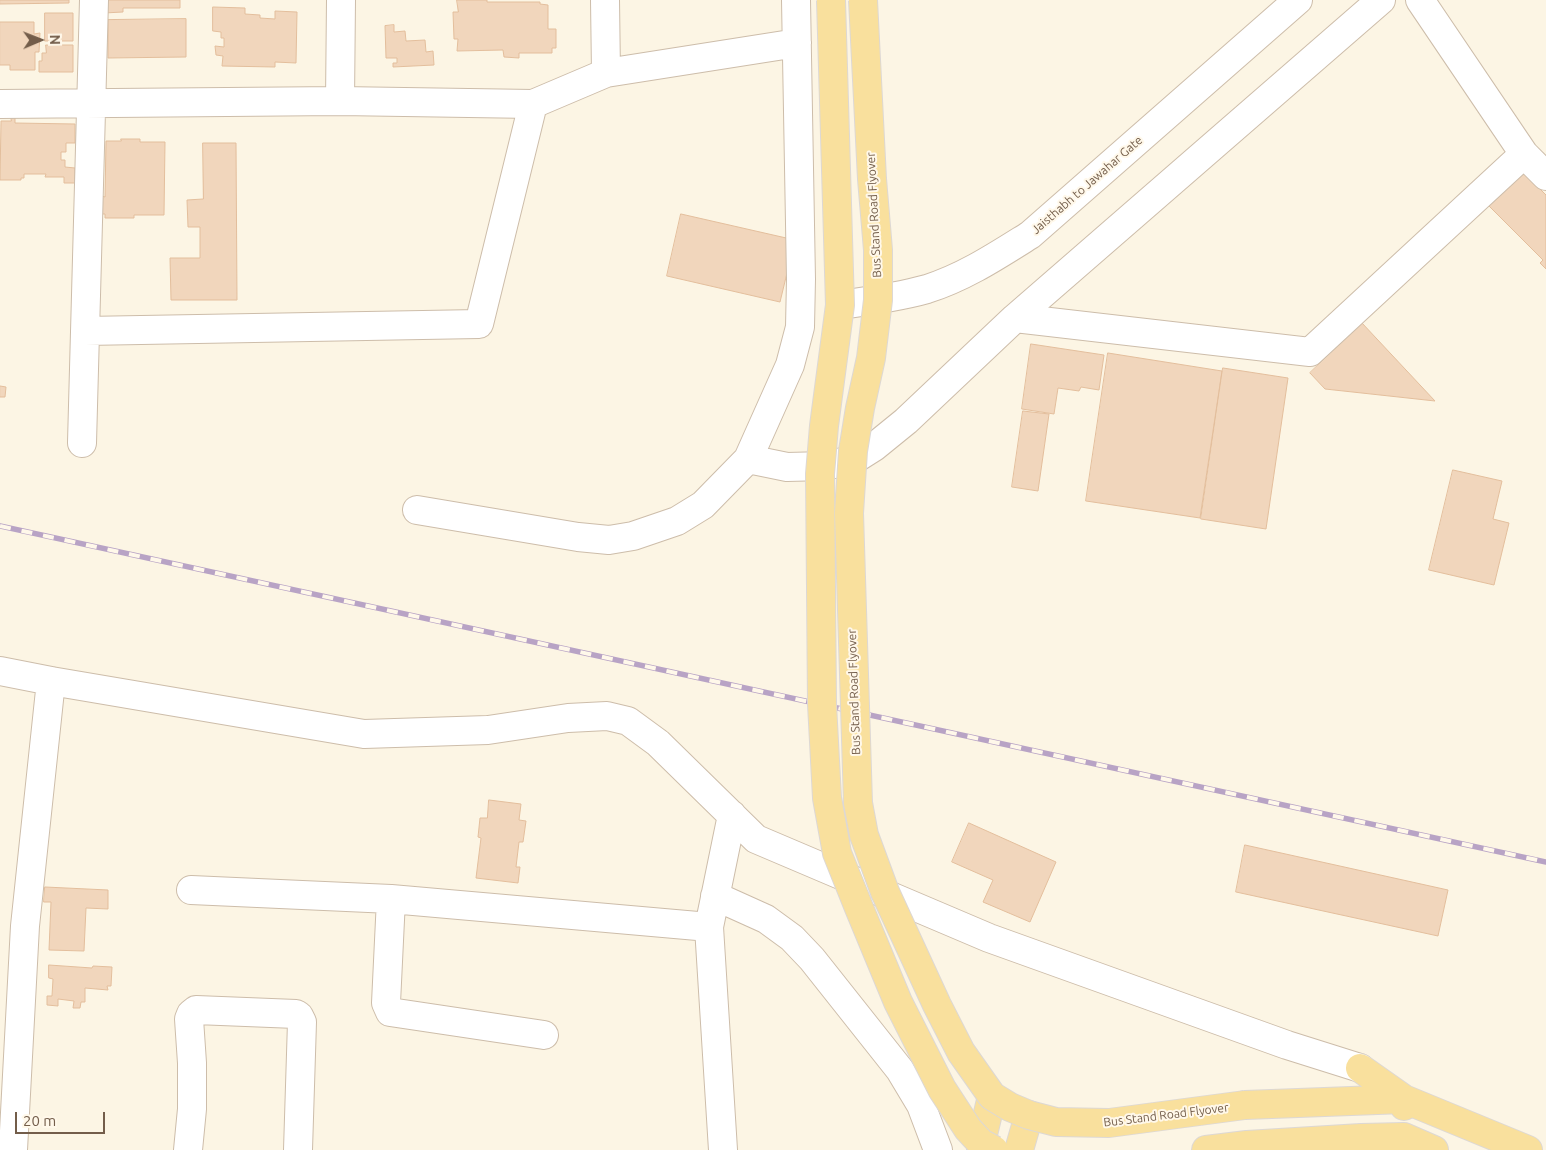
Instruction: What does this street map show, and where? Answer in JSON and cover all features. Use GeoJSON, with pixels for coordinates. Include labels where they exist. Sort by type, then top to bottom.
{"type":"FeatureCollection","features":[{"type":"Feature","properties":{"kind":"main road"},"geometry":{"type":"LineString","coordinates":[[831,0],[840,305],[824,426],[820,474],[822,704],[827,798],[837,853],[898,1002],[942,1089],[968,1129],[985,1148]]}},
{"type":"Feature","properties":{"kind":"main road","name":"Bus Stand Road Flyover"},"geometry":{"type":"LineString","coordinates":[[864,0],[872,179],[878,250],[878,300],[871,358],[853,450],[849,513],[858,802],[864,835],[885,892],[937,1005],[962,1052],[992,1096],[1010,1107],[1029,1115],[1056,1122],[1109,1123],[1245,1106],[1404,1099]]}},
{"type":"Feature","properties":{"kind":"main road"},"geometry":{"type":"LineString","coordinates":[[1360,1068],[1404,1099],[1528,1150]]}},
{"type":"Feature","properties":{"kind":"main road"},"geometry":{"type":"LineString","coordinates":[[1360,1068],[1361,1144]]}},
{"type":"Feature","properties":{"kind":"main road"},"geometry":{"type":"LineString","coordinates":[[985,1148],[992,1096]]}},
{"type":"Feature","properties":{"kind":"main road"},"geometry":{"type":"LineString","coordinates":[[1404,1099],[1404,1144]]}},
{"type":"Feature","properties":{"kind":"main road"},"geometry":{"type":"LineString","coordinates":[[1019,1150],[1029,1115]]}},
{"type":"Feature","properties":{"kind":"main road"},"geometry":{"type":"LineString","coordinates":[[1206,1150],[1246,1144],[1404,1144],[1434,1150]]}},
{"type":"Feature","properties":{"kind":"street"},"geometry":{"type":"LineString","coordinates":[[82,443],[94,0]]}},
{"type":"Feature","properties":{"kind":"street"},"geometry":{"type":"LineString","coordinates":[[340,101],[341,0]]}},
{"type":"Feature","properties":{"kind":"street"},"geometry":{"type":"LineString","coordinates":[[605,0],[606,73]]}},
{"type":"Feature","properties":{"kind":"street"},"geometry":{"type":"LineString","coordinates":[[417,510],[578,537],[609,540],[633,536],[677,521],[703,506],[748,459],[790,365],[800,327],[802,279],[796,0]]}},
{"type":"Feature","properties":{"kind":"street","name":"Jaisthabh to Jawahar Gate"},"geometry":{"type":"LineString","coordinates":[[840,305],[878,300],[928,288],[962,275],[1030,235],[1298,0]]}},
{"type":"Feature","properties":{"kind":"street"},"geometry":{"type":"LineString","coordinates":[[748,459],[787,467],[825,466],[855,458],[874,447],[906,421],[1015,318],[1381,0]]}},
{"type":"Feature","properties":{"kind":"street"},"geometry":{"type":"LineString","coordinates":[[1420,0],[1524,154],[1546,176]]}},
{"type":"Feature","properties":{"kind":"street"},"geometry":{"type":"LineString","coordinates":[[0,104],[340,101],[533,104],[606,73],[797,43]]}},
{"type":"Feature","properties":{"kind":"street"},"geometry":{"type":"LineString","coordinates":[[86,332],[479,324],[533,104]]}},
{"type":"Feature","properties":{"kind":"street"},"geometry":{"type":"LineString","coordinates":[[1015,318],[1310,352],[1524,154]]}},
{"type":"Feature","properties":{"kind":"street"},"geometry":{"type":"LineString","coordinates":[[0,671],[364,734],[488,730],[568,718],[607,716],[628,721],[658,743],[756,839],[989,938],[1287,1045],[1360,1068]]}},
{"type":"Feature","properties":{"kind":"street"},"geometry":{"type":"LineString","coordinates":[[13,1150],[25,926],[52,681]]}},
{"type":"Feature","properties":{"kind":"street"},"geometry":{"type":"LineString","coordinates":[[723,1150],[709,927],[732,815]]}},
{"type":"Feature","properties":{"kind":"street"},"geometry":{"type":"LineString","coordinates":[[190,890],[391,899],[709,927]]}},
{"type":"Feature","properties":{"kind":"street"},"geometry":{"type":"LineString","coordinates":[[715,896],[766,919],[792,938],[812,959],[900,1070],[921,1106],[938,1150]]}},
{"type":"Feature","properties":{"kind":"street"},"geometry":{"type":"LineString","coordinates":[[391,899],[386,1003],[390,1012],[544,1035]]}},
{"type":"Feature","properties":{"kind":"street"},"geometry":{"type":"LineString","coordinates":[[188,1150],[192,1109],[192,1063],[189,1019],[196,1010],[296,1014],[299,1016],[302,1022],[298,1150]]}},
{"type":"Feature","properties":{"kind":"building"},"geometry":{"type":"Polygon","coordinates":[[[0,0],[69,0],[69,3],[0,4],[0,0]]]}},
{"type":"Feature","properties":{"kind":"building"},"geometry":{"type":"Polygon","coordinates":[[[104,0],[180,0],[180,8],[123,8],[123,12],[104,13],[104,0]]]}},
{"type":"Feature","properties":{"kind":"building"},"geometry":{"type":"Polygon","coordinates":[[[457,0],[540,2],[540,4],[548,5],[548,29],[556,29],[556,48],[552,48],[552,53],[519,53],[519,58],[504,57],[503,50],[457,51],[458,39],[454,39],[453,12],[458,12],[457,0]]]}},
{"type":"Feature","properties":{"kind":"building"},"geometry":{"type":"Polygon","coordinates":[[[213,7],[245,8],[245,14],[275,19],[275,11],[297,12],[296,63],[275,62],[275,67],[222,66],[223,56],[216,55],[215,46],[224,47],[224,38],[221,38],[221,32],[213,31],[213,7]]]}},
{"type":"Feature","properties":{"kind":"building"},"geometry":{"type":"Polygon","coordinates":[[[45,13],[73,13],[73,41],[45,41],[45,13]]]}},
{"type":"Feature","properties":{"kind":"building"},"geometry":{"type":"Polygon","coordinates":[[[186,19],[186,57],[108,58],[108,20],[186,19]]]}},
{"type":"Feature","properties":{"kind":"building"},"geometry":{"type":"Polygon","coordinates":[[[0,22],[34,22],[34,34],[40,33],[39,52],[35,52],[35,70],[10,70],[10,65],[0,65],[0,22]]]}},
{"type":"Feature","properties":{"kind":"building"},"geometry":{"type":"Polygon","coordinates":[[[394,25],[394,32],[405,31],[406,41],[425,40],[426,52],[433,51],[434,65],[393,67],[393,63],[397,63],[397,58],[386,58],[385,26],[394,25]]]}},
{"type":"Feature","properties":{"kind":"building"},"geometry":{"type":"Polygon","coordinates":[[[46,45],[73,45],[73,72],[39,72],[39,61],[42,61],[42,53],[46,53],[46,45]]]}},
{"type":"Feature","properties":{"kind":"building"},"geometry":{"type":"Polygon","coordinates":[[[11,117],[15,117],[15,123],[75,124],[75,143],[66,143],[66,152],[61,152],[61,160],[65,160],[65,167],[75,168],[75,183],[64,183],[64,177],[45,177],[46,174],[24,174],[24,178],[21,178],[21,180],[0,180],[1,121],[11,121],[11,117]]]}},
{"type":"Feature","properties":{"kind":"building"},"geometry":{"type":"Polygon","coordinates":[[[121,139],[140,139],[140,142],[165,142],[164,215],[134,215],[134,218],[105,218],[105,214],[102,214],[102,196],[105,197],[106,141],[121,141],[121,139]]]}},
{"type":"Feature","properties":{"kind":"building"},"geometry":{"type":"Polygon","coordinates":[[[203,143],[236,143],[237,300],[171,300],[170,258],[200,258],[200,227],[188,227],[187,200],[203,199],[203,143]]]}},
{"type":"Feature","properties":{"kind":"building"},"geometry":{"type":"Polygon","coordinates":[[[1523,172],[1546,195],[1546,269],[1540,263],[1543,260],[1489,206],[1523,172]]]}},
{"type":"Feature","properties":{"kind":"building"},"geometry":{"type":"Polygon","coordinates":[[[681,214],[795,240],[780,302],[667,276],[681,214]]]}},
{"type":"Feature","properties":{"kind":"building"},"geometry":{"type":"Polygon","coordinates":[[[1362,323],[1435,401],[1325,389],[1310,373],[1362,323]]]}},
{"type":"Feature","properties":{"kind":"building"},"geometry":{"type":"Polygon","coordinates":[[[1031,344],[1104,355],[1099,390],[1081,387],[1079,391],[1058,388],[1054,414],[1022,409],[1031,344]]]}},
{"type":"Feature","properties":{"kind":"building"},"geometry":{"type":"Polygon","coordinates":[[[1108,353],[1222,371],[1200,518],[1086,501],[1108,353]]]}},
{"type":"Feature","properties":{"kind":"building"},"geometry":{"type":"Polygon","coordinates":[[[1223,368],[1288,378],[1266,529],[1201,519],[1223,368]]]}},
{"type":"Feature","properties":{"kind":"building"},"geometry":{"type":"Polygon","coordinates":[[[0,386],[6,387],[5,397],[0,397],[0,386]]]}},
{"type":"Feature","properties":{"kind":"building"},"geometry":{"type":"Polygon","coordinates":[[[1023,411],[1049,414],[1038,491],[1012,487],[1023,411]]]}},
{"type":"Feature","properties":{"kind":"building"},"geometry":{"type":"Polygon","coordinates":[[[1453,470],[1502,481],[1493,519],[1509,523],[1494,585],[1429,570],[1453,470]]]}},
{"type":"Feature","properties":{"kind":"building"},"geometry":{"type":"Polygon","coordinates":[[[489,800],[521,804],[519,820],[526,821],[523,842],[519,842],[516,867],[520,867],[518,883],[476,878],[481,838],[478,837],[480,818],[487,818],[489,800]]]}},
{"type":"Feature","properties":{"kind":"building"},"geometry":{"type":"Polygon","coordinates":[[[969,823],[1056,862],[1030,922],[983,902],[993,880],[952,862],[969,823]]]}},
{"type":"Feature","properties":{"kind":"building"},"geometry":{"type":"Polygon","coordinates":[[[1245,845],[1448,890],[1438,936],[1236,892],[1245,845]]]}},
{"type":"Feature","properties":{"kind":"building"},"geometry":{"type":"Polygon","coordinates":[[[45,887],[108,890],[108,909],[86,908],[84,951],[49,950],[51,902],[44,902],[45,887]]]}},
{"type":"Feature","properties":{"kind":"building"},"geometry":{"type":"Polygon","coordinates":[[[49,965],[92,968],[93,966],[112,967],[111,986],[107,986],[108,990],[85,988],[85,1002],[81,1002],[80,1008],[73,1008],[74,1001],[58,999],[58,1006],[47,1005],[47,996],[52,996],[53,979],[49,978],[49,965]]]}},
{"type":"Feature","properties":{"kind":"railway"},"geometry":{"type":"LineString","coordinates":[[0,526],[1546,862]]}}]}
